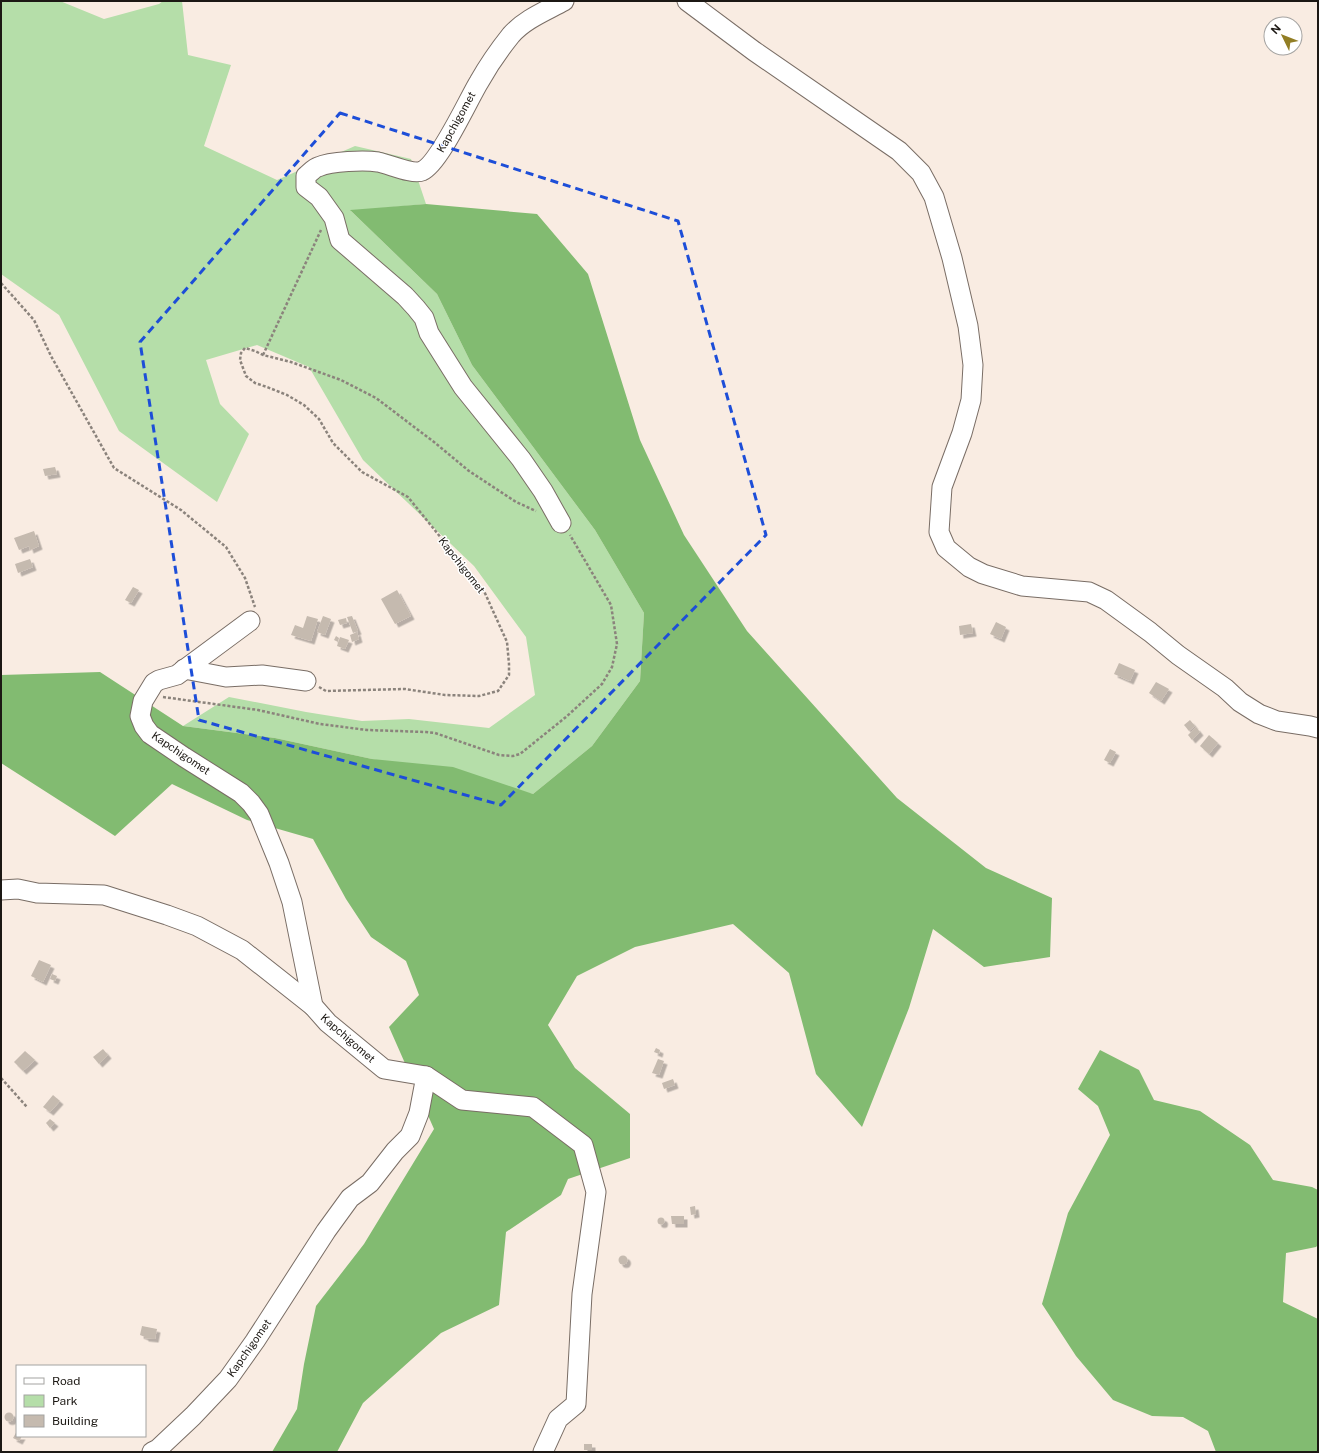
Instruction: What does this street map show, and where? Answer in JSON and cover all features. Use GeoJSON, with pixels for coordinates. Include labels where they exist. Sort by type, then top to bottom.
{"type":"FeatureCollection","features":[{"type":"Feature","properties":{"kind":"street","name":"Kapchigomet"},"geometry":{"type":"LineString","coordinates":[[561,523],[543,491],[521,459],[463,387],[429,333],[424,318],[405,296],[340,240],[334,218],[319,197],[306,187],[306,176],[318,167],[358,160],[378,162],[422,172],[439,155],[479,82],[512,34],[527,21],[564,1]]}},
{"type":"Feature","properties":{"kind":"street"},"geometry":{"type":"LineString","coordinates":[[687,1],[754,51],[899,150],[920,173],[934,197],[952,258],[968,326],[973,365],[972,400],[962,433],[942,487],[939,532],[946,548],[969,567],[983,574],[1022,586],[1089,592],[1106,600],[1150,632],[1178,655],[1226,688],[1240,702],[1259,714],[1277,721],[1318,728]]}},
{"type":"Feature","properties":{"kind":"street","name":"Kapchigomet"},"geometry":{"type":"LineString","coordinates":[[152,1452],[158,1449],[193,1416],[228,1378],[255,1341],[326,1231],[350,1198],[370,1183],[395,1151],[410,1136],[419,1113],[426,1076],[384,1069],[328,1023],[313,1006],[292,902],[259,814],[241,793],[150,734],[144,726],[140,716],[143,701],[154,684],[159,680],[177,675],[250,621]]}},
{"type":"Feature","properties":{"kind":"street"},"geometry":{"type":"LineString","coordinates":[[184,669],[226,677],[262,675],[306,681]]}},
{"type":"Feature","properties":{"kind":"street"},"geometry":{"type":"LineString","coordinates":[[1,890],[18,888],[37,893],[104,895],[197,926],[242,950],[313,1006]]}},
{"type":"Feature","properties":{"kind":"street"},"geometry":{"type":"LineString","coordinates":[[426,1076],[462,1100],[533,1107],[583,1145],[596,1192],[582,1294],[576,1404],[558,1419],[543,1452]]}},
{"type":"Feature","properties":{"kind":"path"},"geometry":{"type":"LineString","coordinates":[[263,355],[329,212]]}},
{"type":"Feature","properties":{"kind":"path"},"geometry":{"type":"LineString","coordinates":[[1,283],[34,320],[50,356],[114,468],[181,510],[226,547],[245,578],[257,610],[250,621]]}},
{"type":"Feature","properties":{"kind":"path","name":"Kapchigomet"},"geometry":{"type":"LineString","coordinates":[[306,681],[326,691],[404,689],[445,695],[479,696],[498,691],[509,675],[510,664],[506,642],[484,591],[408,497],[362,472],[333,443],[319,419],[304,405],[287,395],[255,383],[246,376],[240,360],[241,353],[245,348],[263,355],[291,362],[341,380],[376,398],[434,442],[469,472],[516,502],[561,523]]}},
{"type":"Feature","properties":{"kind":"path"},"geometry":{"type":"LineString","coordinates":[[147,694],[258,710],[320,724],[367,730],[435,733],[499,754],[513,756],[520,754],[566,717],[602,684],[612,667],[617,644],[611,606],[576,544],[561,523]]}},
{"type":"Feature","properties":{"kind":"path"},"geometry":{"type":"LineString","coordinates":[[1,1078],[27,1107]]}},
{"type":"Feature","properties":{"kind":"highlighted area"},"geometry":{"type":"Polygon","coordinates":[[[340,113],[678,221],[766,535],[501,805],[199,720],[140,342],[340,113]]]}},
{"type":"Feature","properties":{"kind":"green space"},"geometry":{"type":"Polygon","coordinates":[[[1,1],[60,1],[104,19],[159,4],[163,1],[182,1],[188,55],[231,65],[204,146],[277,180],[355,146],[411,159],[426,204],[351,211],[437,294],[472,365],[595,530],[644,613],[640,681],[592,746],[533,794],[275,738],[183,726],[229,697],[362,721],[409,719],[489,728],[535,695],[526,637],[474,566],[363,460],[309,367],[257,345],[206,360],[220,404],[249,434],[217,502],[119,431],[59,315],[1,274],[1,1]]]}},
{"type":"Feature","properties":{"kind":"green space"},"geometry":{"type":"Polygon","coordinates":[[[426,204],[537,214],[588,274],[640,440],[684,535],[747,631],[897,798],[986,868],[1052,898],[1050,957],[984,967],[933,929],[909,1008],[862,1127],[816,1074],[789,973],[733,924],[635,947],[577,976],[548,1025],[575,1068],[630,1114],[630,1158],[568,1179],[561,1195],[506,1232],[499,1305],[441,1333],[363,1403],[337,1452],[272,1452],[297,1409],[304,1364],[316,1306],[364,1244],[434,1129],[389,1027],[419,995],[406,961],[371,937],[346,899],[313,839],[247,820],[172,784],[115,836],[1,763],[1,675],[100,672],[183,726],[275,738],[372,759],[453,767],[533,794],[592,746],[640,681],[644,613],[595,530],[472,365],[437,294],[350,210],[426,204]]]}},
{"type":"Feature","properties":{"kind":"green space"},"geometry":{"type":"Polygon","coordinates":[[[1100,1050],[1139,1070],[1154,1100],[1200,1111],[1250,1145],[1273,1180],[1312,1187],[1318,1190],[1318,1245],[1316,1247],[1286,1253],[1283,1302],[1318,1319],[1318,1452],[1216,1452],[1208,1431],[1183,1417],[1152,1416],[1113,1400],[1076,1356],[1042,1304],[1068,1213],[1110,1135],[1098,1106],[1078,1089],[1100,1050]]]}},
{"type":"Feature","properties":{"kind":"building"},"geometry":{"type":"Polygon","coordinates":[[[55,467],[57,474],[45,476],[43,469],[55,467]]]}},
{"type":"Feature","properties":{"kind":"building"},"geometry":{"type":"Polygon","coordinates":[[[34,531],[39,546],[30,550],[29,546],[19,550],[14,538],[34,531]]]}},
{"type":"Feature","properties":{"kind":"building"},"geometry":{"type":"Polygon","coordinates":[[[30,559],[33,567],[18,573],[15,564],[30,559]]]}},
{"type":"Feature","properties":{"kind":"building"},"geometry":{"type":"Polygon","coordinates":[[[133,587],[139,590],[131,603],[125,600],[133,587]]]}},
{"type":"Feature","properties":{"kind":"building"},"geometry":{"type":"Polygon","coordinates":[[[397,590],[411,616],[395,624],[381,599],[397,590]]]}},
{"type":"Feature","properties":{"kind":"building"},"geometry":{"type":"Polygon","coordinates":[[[307,616],[318,619],[311,641],[291,635],[295,625],[303,628],[307,616]]]}},
{"type":"Feature","properties":{"kind":"building"},"geometry":{"type":"Polygon","coordinates":[[[323,616],[331,619],[325,635],[317,632],[323,616]]]}},
{"type":"Feature","properties":{"kind":"building"},"geometry":{"type":"Polygon","coordinates":[[[352,616],[358,631],[353,633],[347,617],[352,616]]]}},
{"type":"Feature","properties":{"kind":"building"},"geometry":{"type":"Polygon","coordinates":[[[346,618],[347,623],[340,625],[338,620],[346,618]]]}},
{"type":"Feature","properties":{"kind":"building"},"geometry":{"type":"Polygon","coordinates":[[[996,622],[1006,627],[1001,639],[990,634],[996,622]]]}},
{"type":"Feature","properties":{"kind":"building"},"geometry":{"type":"Polygon","coordinates":[[[971,624],[973,633],[960,635],[959,626],[971,624]]]}},
{"type":"Feature","properties":{"kind":"building"},"geometry":{"type":"Polygon","coordinates":[[[357,632],[359,639],[352,642],[350,635],[357,632]]]}},
{"type":"Feature","properties":{"kind":"building"},"geometry":{"type":"Polygon","coordinates":[[[336,636],[339,638],[338,642],[334,640],[336,636]]]}},
{"type":"Feature","properties":{"kind":"building"},"geometry":{"type":"Polygon","coordinates":[[[340,637],[349,640],[345,649],[337,646],[340,637]]]}},
{"type":"Feature","properties":{"kind":"building"},"geometry":{"type":"Polygon","coordinates":[[[1119,663],[1135,670],[1130,681],[1114,674],[1119,663]]]}},
{"type":"Feature","properties":{"kind":"building"},"geometry":{"type":"Polygon","coordinates":[[[1156,682],[1169,689],[1161,701],[1149,693],[1156,682]]]}},
{"type":"Feature","properties":{"kind":"building"},"geometry":{"type":"Polygon","coordinates":[[[1190,720],[1195,726],[1189,731],[1184,725],[1190,720]]]}},
{"type":"Feature","properties":{"kind":"building"},"geometry":{"type":"Polygon","coordinates":[[[1196,727],[1200,732],[1192,740],[1188,735],[1196,727]]]}},
{"type":"Feature","properties":{"kind":"building"},"geometry":{"type":"Polygon","coordinates":[[[1209,735],[1218,743],[1209,754],[1200,746],[1209,735]]]}},
{"type":"Feature","properties":{"kind":"building"},"geometry":{"type":"Polygon","coordinates":[[[1110,749],[1116,752],[1110,763],[1104,760],[1110,749]]]}},
{"type":"Feature","properties":{"kind":"building"},"geometry":{"type":"Polygon","coordinates":[[[39,960],[51,965],[43,982],[31,976],[39,960]]]}},
{"type":"Feature","properties":{"kind":"building"},"geometry":{"type":"Polygon","coordinates":[[[52,974],[57,976],[55,981],[50,979],[52,974]]]}},
{"type":"Feature","properties":{"kind":"building"},"geometry":{"type":"Polygon","coordinates":[[[656,1048],[660,1050],[659,1054],[654,1052],[656,1048]]]}},
{"type":"Feature","properties":{"kind":"building"},"geometry":{"type":"Polygon","coordinates":[[[103,1049],[108,1055],[99,1064],[93,1057],[103,1049]]]}},
{"type":"Feature","properties":{"kind":"building"},"geometry":{"type":"Polygon","coordinates":[[[25,1051],[35,1060],[23,1071],[14,1062],[25,1051]]]}},
{"type":"Feature","properties":{"kind":"building"},"geometry":{"type":"Polygon","coordinates":[[[658,1059],[664,1061],[659,1075],[652,1073],[658,1059]]]}},
{"type":"Feature","properties":{"kind":"building"},"geometry":{"type":"Polygon","coordinates":[[[673,1079],[675,1085],[664,1089],[662,1083],[673,1079]]]}},
{"type":"Feature","properties":{"kind":"building"},"geometry":{"type":"Polygon","coordinates":[[[53,1095],[60,1101],[50,1112],[43,1107],[53,1095]]]}},
{"type":"Feature","properties":{"kind":"building"},"geometry":{"type":"Polygon","coordinates":[[[50,1119],[55,1123],[50,1128],[46,1123],[50,1119]]]}},
{"type":"Feature","properties":{"kind":"building"},"geometry":{"type":"Polygon","coordinates":[[[695,1206],[696,1214],[691,1215],[690,1207],[695,1206]]]}},
{"type":"Feature","properties":{"kind":"building"},"geometry":{"type":"Polygon","coordinates":[[[671,1216],[684,1216],[684,1224],[672,1224],[671,1216]]]}},
{"type":"Feature","properties":{"kind":"building"},"geometry":{"type":"Polygon","coordinates":[[[661,1217],[664,1218],[664,1224],[661,1225],[658,1224],[657,1221],[658,1218],[661,1217]]]}},
{"type":"Feature","properties":{"kind":"building"},"geometry":{"type":"Polygon","coordinates":[[[621,1256],[625,1256],[627,1260],[625,1264],[621,1264],[619,1262],[619,1258],[621,1256]]]}},
{"type":"Feature","properties":{"kind":"building"},"geometry":{"type":"Polygon","coordinates":[[[142,1326],[157,1329],[155,1339],[145,1338],[140,1335],[142,1326]]]}},
{"type":"Feature","properties":{"kind":"building"},"geometry":{"type":"Polygon","coordinates":[[[9,1412],[14,1417],[9,1422],[4,1417],[9,1412]]]}},
{"type":"Feature","properties":{"kind":"building"},"geometry":{"type":"Polygon","coordinates":[[[16,1433],[16,1437],[21,1437],[19,1441],[13,1438],[16,1433]]]}},
{"type":"Feature","properties":{"kind":"building"},"geometry":{"type":"Polygon","coordinates":[[[584,1444],[592,1444],[592,1450],[584,1450],[584,1444]]]}}]}
